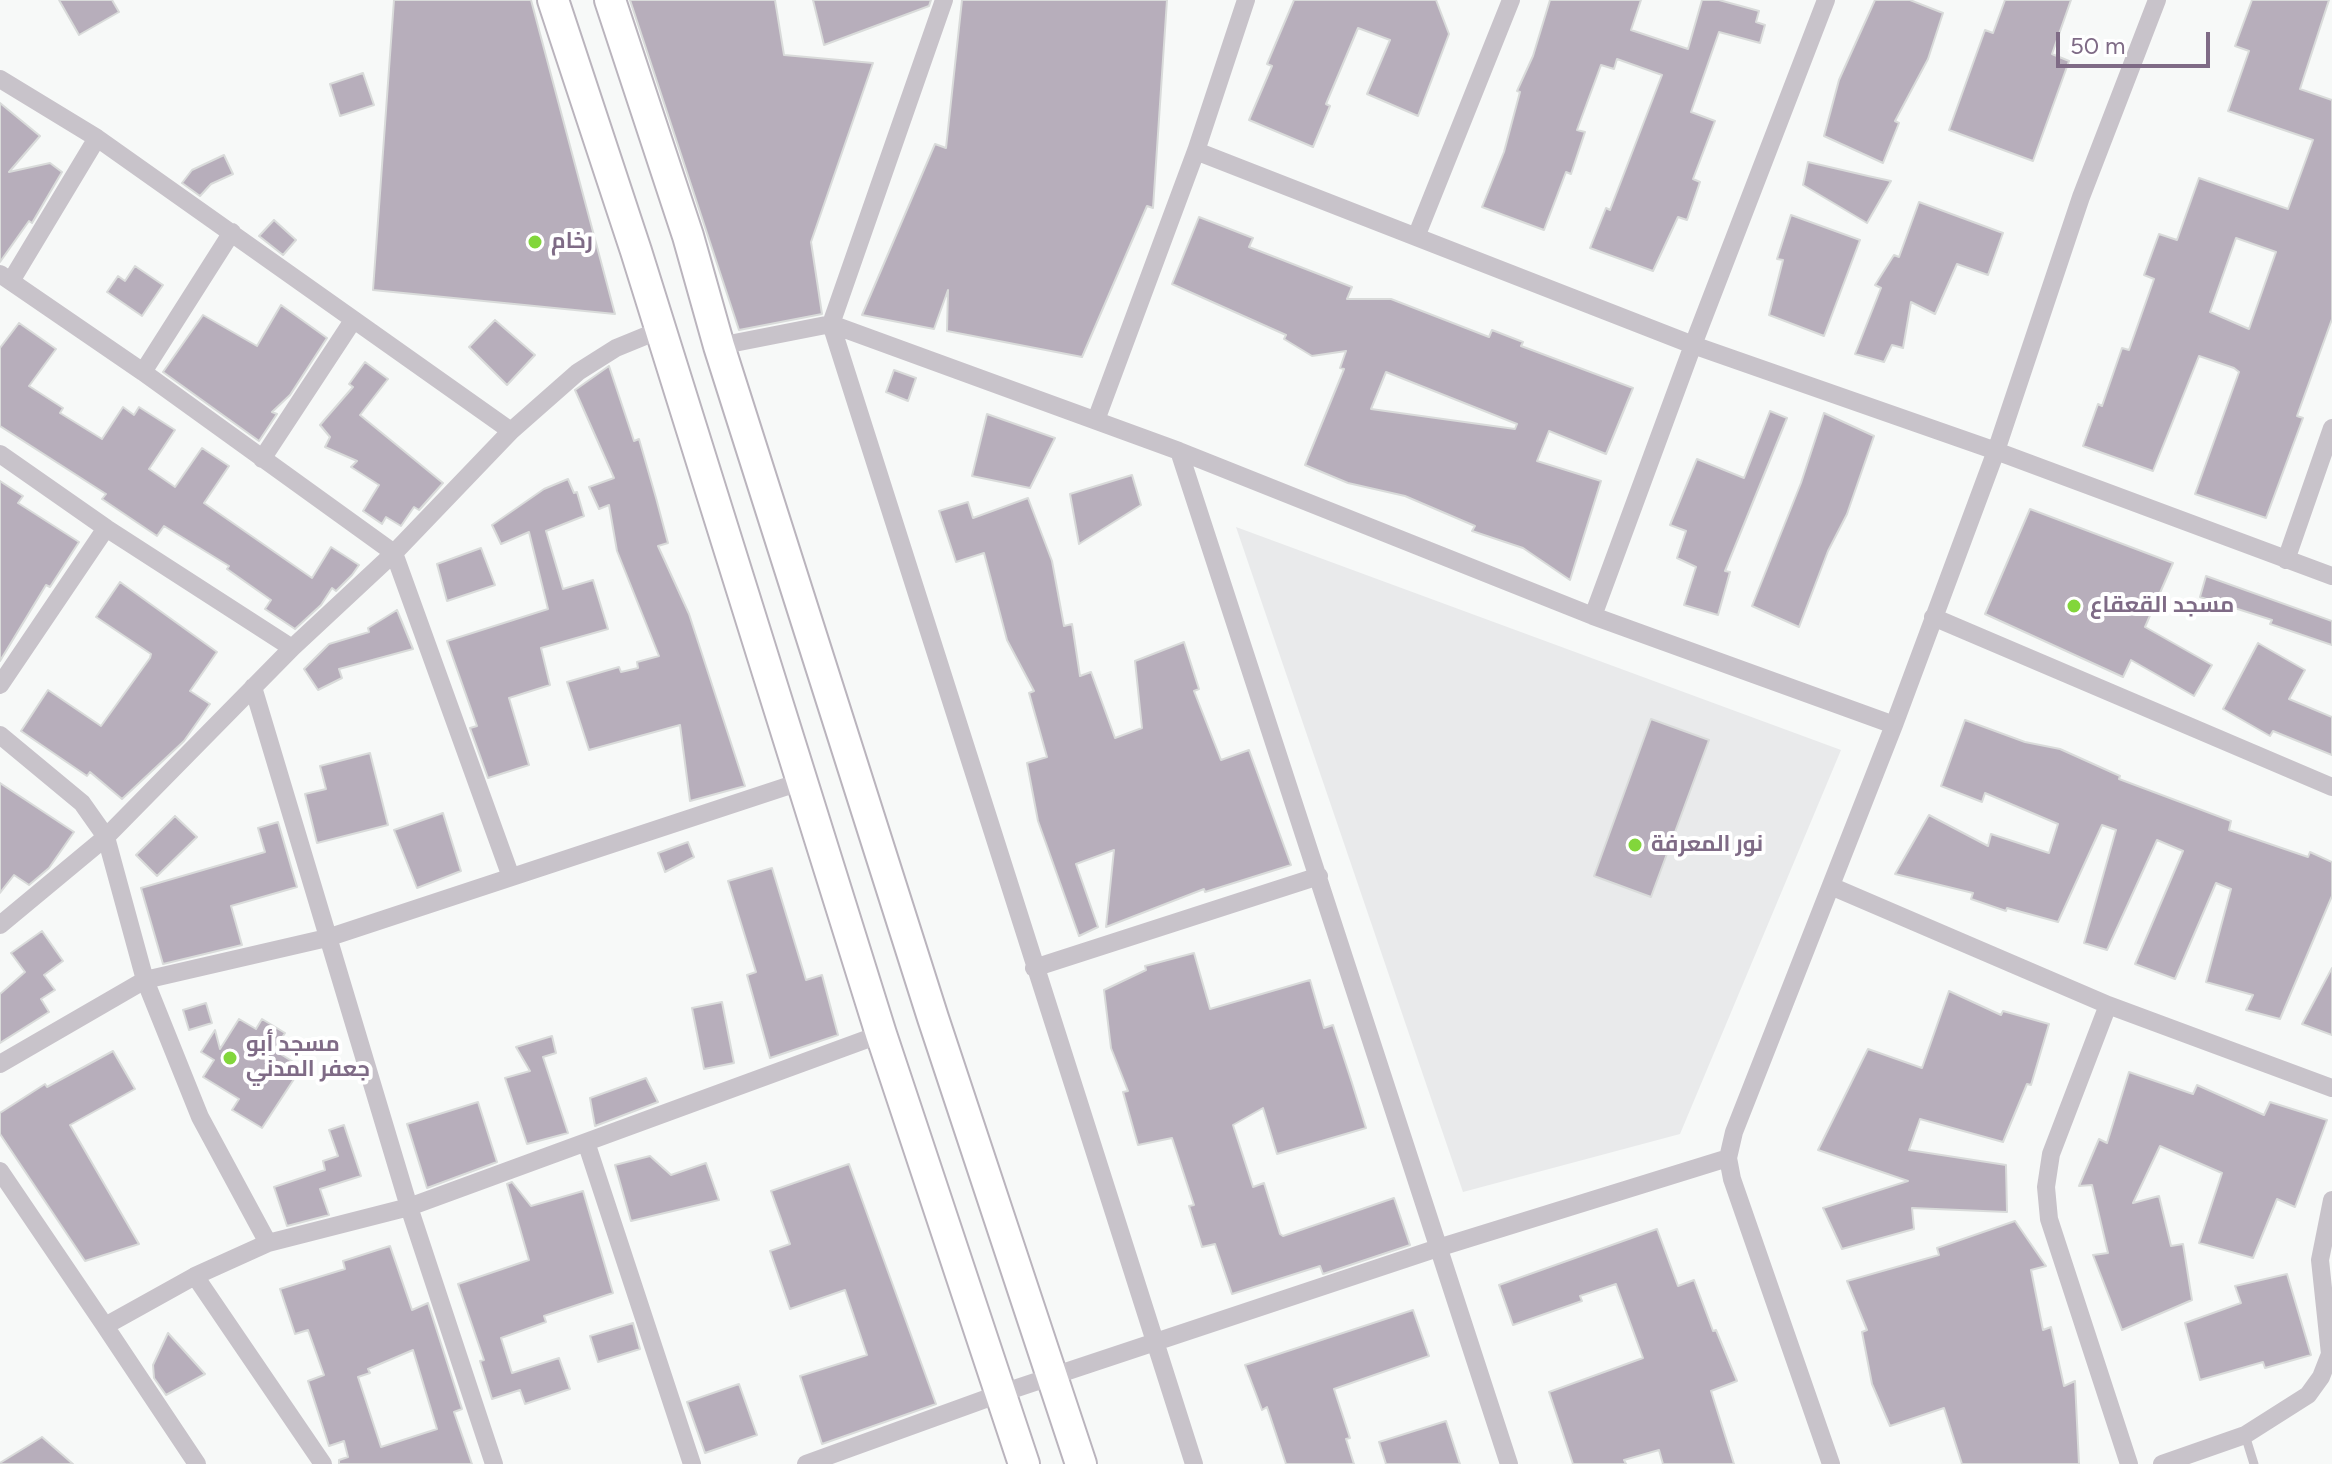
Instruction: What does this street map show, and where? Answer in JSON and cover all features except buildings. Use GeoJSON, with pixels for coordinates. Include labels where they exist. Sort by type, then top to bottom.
{"type":"FeatureCollection","features":[{"type":"Feature","properties":{"kind":"main road"},"geometry":{"type":"LineString","coordinates":[[553,0],[881,1034],[1024,1464]]}},
{"type":"Feature","properties":{"kind":"main road"},"geometry":{"type":"LineString","coordinates":[[610,0],[688,236],[719,346],[933,1018],[1081,1464]]}},
{"type":"Feature","properties":{"kind":"street"},"geometry":{"type":"LineString","coordinates":[[944,0],[831,324],[1194,1464]]}},
{"type":"Feature","properties":{"kind":"street"},"geometry":{"type":"LineString","coordinates":[[1096,420],[1196,151],[1246,0]]}},
{"type":"Feature","properties":{"kind":"street"},"geometry":{"type":"LineString","coordinates":[[1416,237],[1511,0]]}},
{"type":"Feature","properties":{"kind":"street"},"geometry":{"type":"LineString","coordinates":[[1593,616],[1826,0]]}},
{"type":"Feature","properties":{"kind":"street"},"geometry":{"type":"LineString","coordinates":[[1831,1464],[1728,1158],[1734,1132],[1833,887],[1996,451],[2081,197],[2157,0]]}},
{"type":"Feature","properties":{"kind":"street"},"geometry":{"type":"LineString","coordinates":[[0,79],[97,138],[232,232],[352,322],[511,431]]}},
{"type":"Feature","properties":{"kind":"street"},"geometry":{"type":"LineString","coordinates":[[97,138],[5,278],[143,372],[394,553],[511,877]]}},
{"type":"Feature","properties":{"kind":"street"},"geometry":{"type":"LineString","coordinates":[[1196,151],[1693,345],[1996,451],[2332,576]]}},
{"type":"Feature","properties":{"kind":"street"},"geometry":{"type":"LineString","coordinates":[[143,372],[232,232]]}},
{"type":"Feature","properties":{"kind":"street"},"geometry":{"type":"LineString","coordinates":[[262,459],[352,322]]}},
{"type":"Feature","properties":{"kind":"street"},"geometry":{"type":"LineString","coordinates":[[719,346],[831,324],[1179,451],[1593,616],[1894,725]]}},
{"type":"Feature","properties":{"kind":"street"},"geometry":{"type":"LineString","coordinates":[[0,925],[106,837],[292,648],[394,553],[511,431],[578,372],[616,348],[660,330]]}},
{"type":"Feature","properties":{"kind":"street"},"geometry":{"type":"LineString","coordinates":[[2286,560],[2332,428]]}},
{"type":"Feature","properties":{"kind":"street"},"geometry":{"type":"LineString","coordinates":[[1179,451],[1441,1247],[1509,1464]]}},
{"type":"Feature","properties":{"kind":"street"},"geometry":{"type":"LineString","coordinates":[[0,454],[106,528],[292,648]]}},
{"type":"Feature","properties":{"kind":"street"},"geometry":{"type":"LineString","coordinates":[[0,685],[106,528]]}},
{"type":"Feature","properties":{"kind":"street"},"geometry":{"type":"LineString","coordinates":[[1933,617],[2332,787]]}},
{"type":"Feature","properties":{"kind":"street"},"geometry":{"type":"LineString","coordinates":[[253,687],[409,1207],[494,1464]]}},
{"type":"Feature","properties":{"kind":"street"},"geometry":{"type":"LineString","coordinates":[[0,735],[82,803],[106,837],[145,980],[200,1117],[268,1243]]}},
{"type":"Feature","properties":{"kind":"street"},"geometry":{"type":"LineString","coordinates":[[0,1064],[145,980],[327,938],[803,781]]}},
{"type":"Feature","properties":{"kind":"street"},"geometry":{"type":"LineString","coordinates":[[1034,968],[1319,876]]}},
{"type":"Feature","properties":{"kind":"street"},"geometry":{"type":"LineString","coordinates":[[1833,887],[2108,1005],[2332,1088]]}},
{"type":"Feature","properties":{"kind":"street"},"geometry":{"type":"LineString","coordinates":[[2108,1005],[2051,1154],[2046,1187],[2049,1219],[2129,1464]]}},
{"type":"Feature","properties":{"kind":"street"},"geometry":{"type":"LineString","coordinates":[[105,1326],[195,1276],[268,1243],[409,1207],[881,1034]]}},
{"type":"Feature","properties":{"kind":"street"},"geometry":{"type":"LineString","coordinates":[[586,1142],[692,1464]]}},
{"type":"Feature","properties":{"kind":"street"},"geometry":{"type":"LineString","coordinates":[[806,1464],[1002,1393],[1441,1247],[1728,1158]]}},
{"type":"Feature","properties":{"kind":"street"},"geometry":{"type":"LineString","coordinates":[[0,1171],[197,1464]]}},
{"type":"Feature","properties":{"kind":"street"},"geometry":{"type":"LineString","coordinates":[[2162,1464],[2245,1435],[2308,1395],[2321,1377],[2330,1354],[2320,1260],[2332,1200]]}},
{"type":"Feature","properties":{"kind":"street"},"geometry":{"type":"LineString","coordinates":[[195,1276],[323,1464]]}},
{"type":"Feature","properties":{"kind":"lane"},"geometry":{"type":"LineString","coordinates":[[2245,1435],[2254,1464]]}},
{"type":"Feature","properties":{"kind":"shaded area"},"geometry":{"type":"Polygon","coordinates":[[[1236,527],[1841,750],[1680,1134],[1463,1192],[1236,527]]]}},
{"type":"Feature","properties":{"kind":"place","name":"رخام"},"geometry":{"type":"Point","coordinates":[535,242]}},
{"type":"Feature","properties":{"kind":"place","name":"مسجد القعقاع"},"geometry":{"type":"Point","coordinates":[2074,606]}},
{"type":"Feature","properties":{"kind":"place","name":"نور المعرفة"},"geometry":{"type":"Point","coordinates":[1635,845]}},
{"type":"Feature","properties":{"kind":"place","name":"مسجد أبو جعفر المدني"},"geometry":{"type":"Point","coordinates":[230,1058]}}]}
